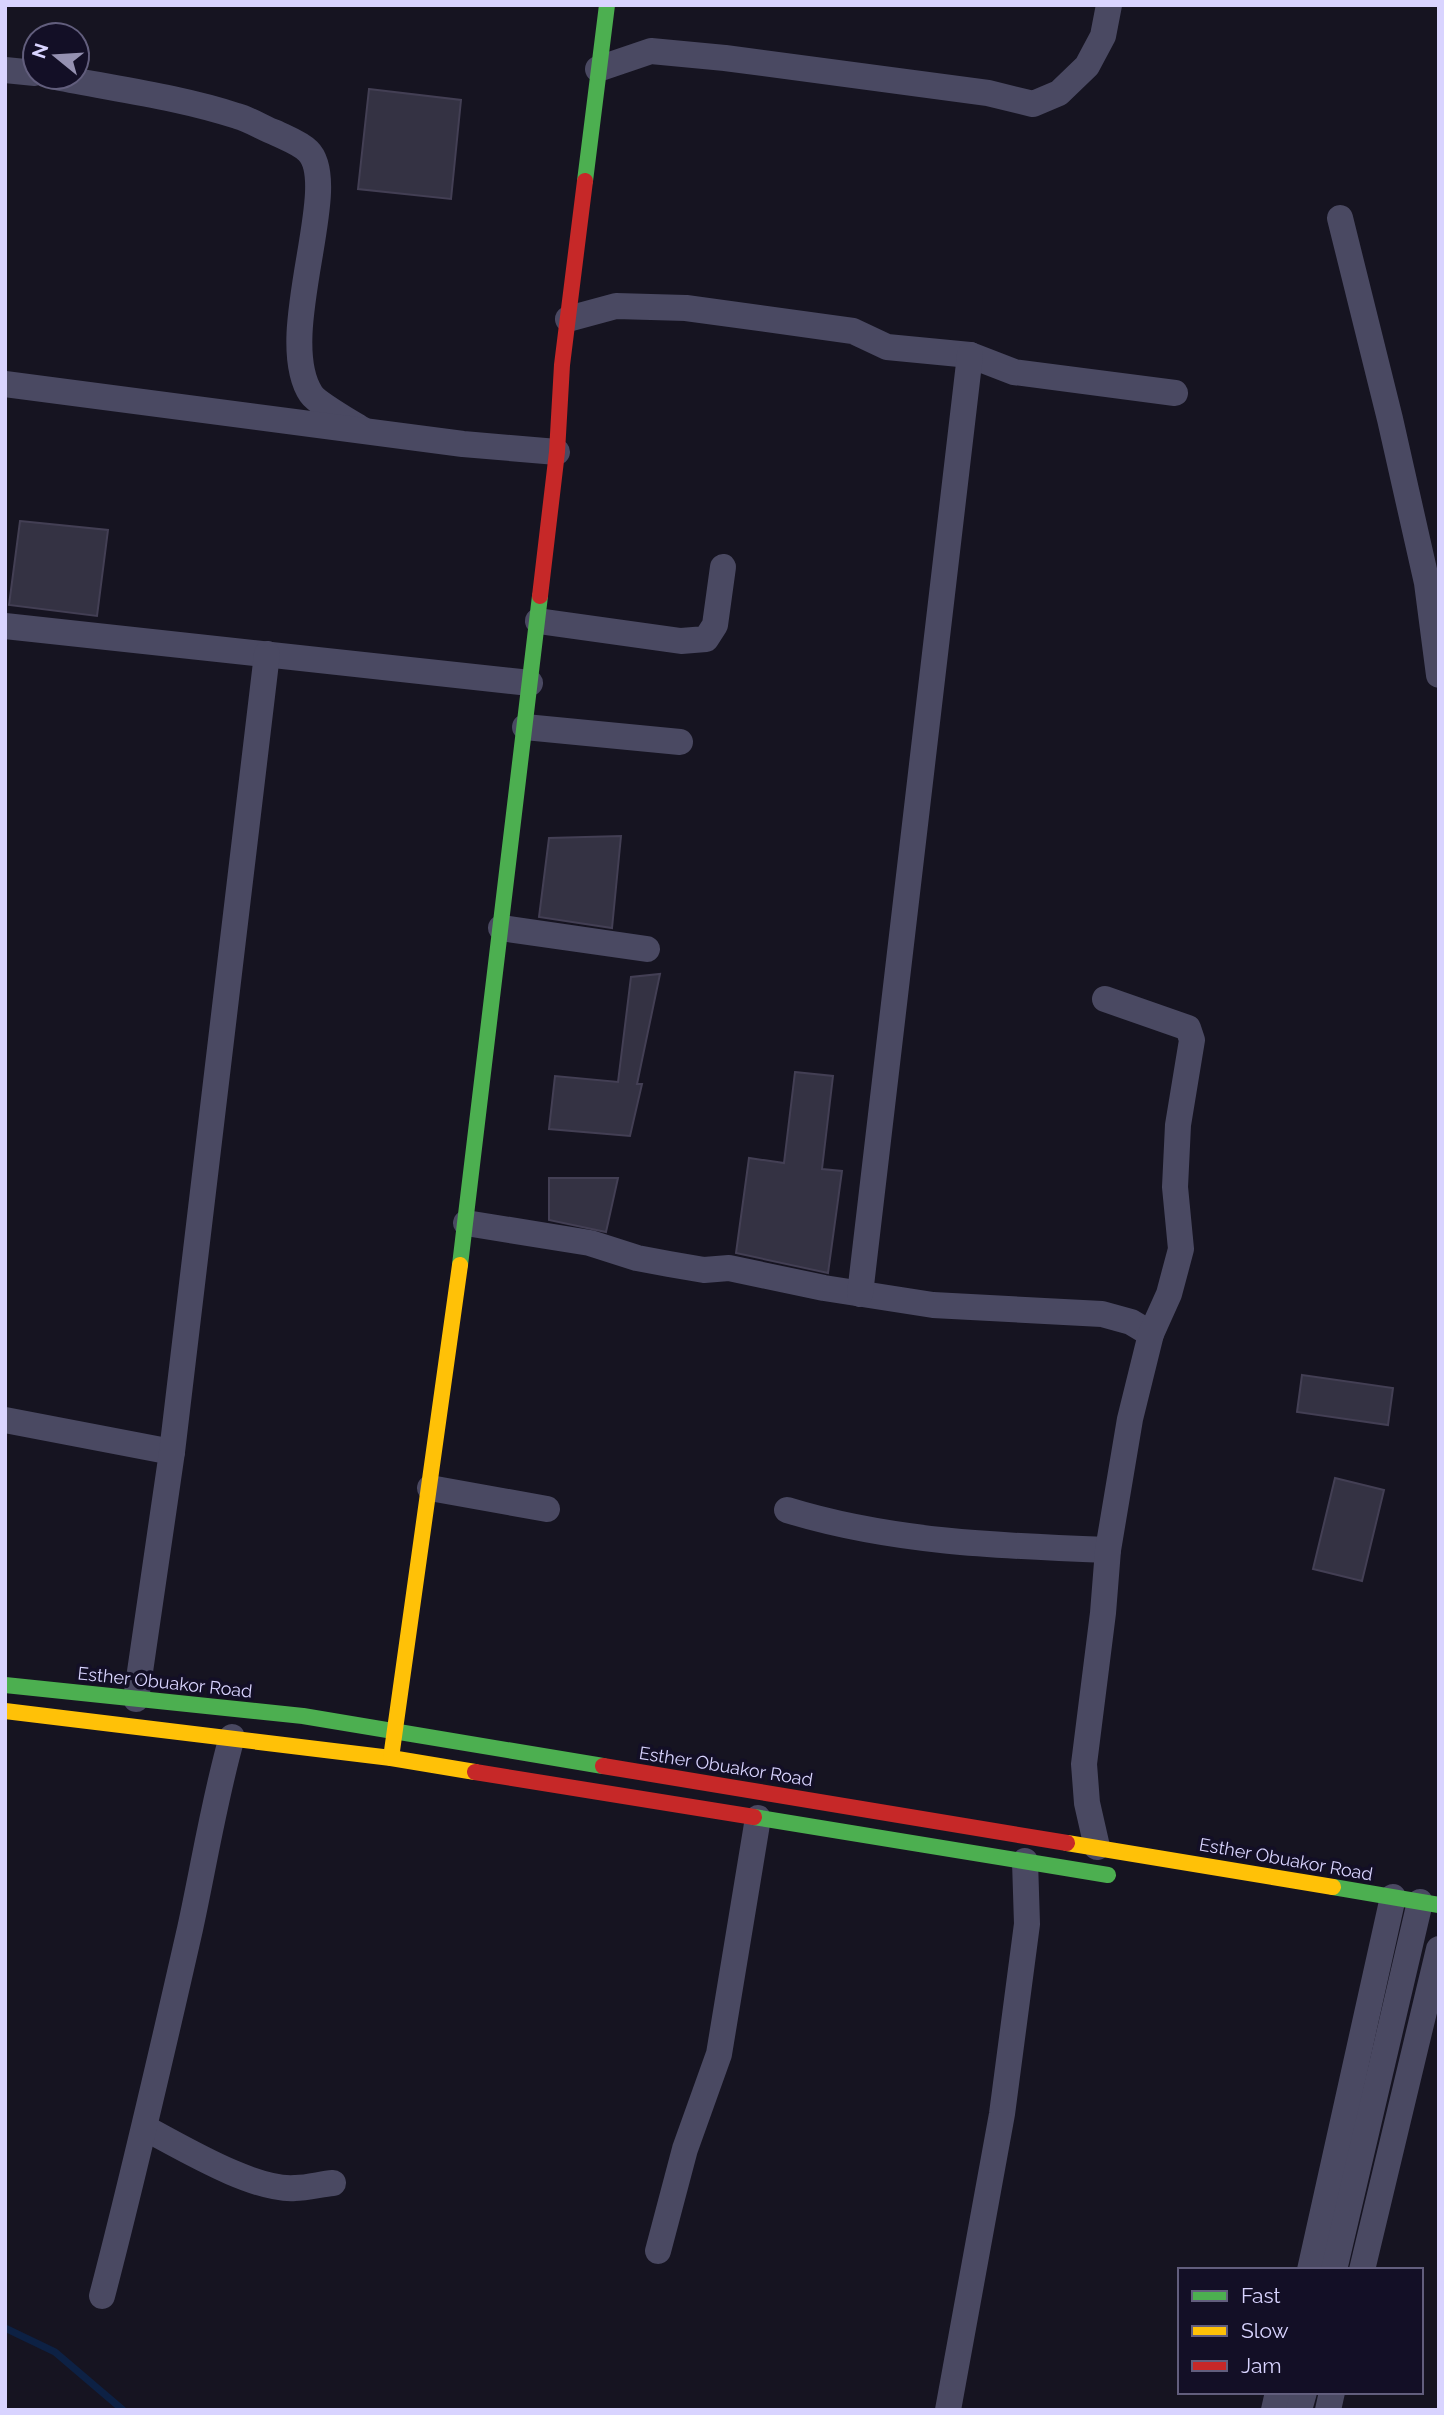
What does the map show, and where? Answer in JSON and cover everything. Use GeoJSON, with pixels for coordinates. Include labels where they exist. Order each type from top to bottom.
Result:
{"type":"FeatureCollection","features":[{"type":"Feature","properties":{"kind":"street"},"geometry":{"type":"LineString","coordinates":[[391,1758],[466,1223],[557,452],[562,365],[607,5]]}},
{"type":"Feature","properties":{"kind":"street"},"geometry":{"type":"LineString","coordinates":[[598,69],[651,51],[725,58],[988,93],[1033,104],[1059,93],[1087,66],[1103,36],[1109,5]]}},
{"type":"Feature","properties":{"kind":"street"},"geometry":{"type":"LineString","coordinates":[[91,84],[239,116],[289,139],[309,152],[318,169],[319,198],[307,264],[299,365],[311,396],[363,430]]}},
{"type":"Feature","properties":{"kind":"street"},"geometry":{"type":"LineString","coordinates":[[1340,218],[1427,583],[1439,675]]}},
{"type":"Feature","properties":{"kind":"street"},"geometry":{"type":"LineString","coordinates":[[568,319],[616,306],[686,308],[853,331],[887,347],[970,355],[1014,372],[1175,393]]}},
{"type":"Feature","properties":{"kind":"street"},"geometry":{"type":"LineString","coordinates":[[860,1294],[970,355]]}},
{"type":"Feature","properties":{"kind":"street"},"geometry":{"type":"LineString","coordinates":[[5,384],[463,444],[557,452]]}},
{"type":"Feature","properties":{"kind":"street"},"geometry":{"type":"LineString","coordinates":[[538,621],[681,641],[706,639],[715,625],[723,567]]}},
{"type":"Feature","properties":{"kind":"street"},"geometry":{"type":"LineString","coordinates":[[5,626],[530,682]]}},
{"type":"Feature","properties":{"kind":"street"},"geometry":{"type":"LineString","coordinates":[[136,1699],[172,1452],[267,654]]}},
{"type":"Feature","properties":{"kind":"street"},"geometry":{"type":"LineString","coordinates":[[525,727],[680,742]]}},
{"type":"Feature","properties":{"kind":"street"},"geometry":{"type":"LineString","coordinates":[[501,928],[647,948]]}},
{"type":"Feature","properties":{"kind":"street"},"geometry":{"type":"LineString","coordinates":[[1097,1847],[1087,1803],[1084,1764],[1108,1550],[1130,1419],[1151,1334],[1170,1294],[1181,1249],[1175,1186],[1177,1138],[1192,1040],[1188,1028],[1105,999]]}},
{"type":"Feature","properties":{"kind":"street"},"geometry":{"type":"LineString","coordinates":[[466,1223],[590,1243],[638,1258],[704,1270],[729,1268],[860,1294],[933,1305],[1102,1314],[1131,1322],[1151,1334]]}},
{"type":"Feature","properties":{"kind":"street"},"geometry":{"type":"LineString","coordinates":[[5,1420],[172,1452]]}},
{"type":"Feature","properties":{"kind":"street"},"geometry":{"type":"LineString","coordinates":[[430,1488],[547,1509]]}},
{"type":"Feature","properties":{"kind":"street"},"geometry":{"type":"LineString","coordinates":[[787,1510],[860,1530],[959,1543],[1108,1550]]}},
{"type":"Feature","properties":{"kind":"street","name":"Esther Obuakor Road"},"geometry":{"type":"LineString","coordinates":[[5,1685],[303,1716],[1097,1847],[1428,1922]]}},
{"type":"Feature","properties":{"kind":"street"},"geometry":{"type":"LineString","coordinates":[[5,1711],[391,1758],[1128,1878]]}},
{"type":"Feature","properties":{"kind":"street"},"geometry":{"type":"LineString","coordinates":[[102,2296],[145,2128],[232,1737]]}},
{"type":"Feature","properties":{"kind":"street"},"geometry":{"type":"LineString","coordinates":[[658,2251],[684,2149],[719,2054],[758,1818]]}},
{"type":"Feature","properties":{"kind":"street"},"geometry":{"type":"LineString","coordinates":[[948,2410],[1002,2113],[1027,1924],[1025,1861]]}},
{"type":"Feature","properties":{"kind":"street"},"geometry":{"type":"LineString","coordinates":[[1310,2268],[1385,1912]]}},
{"type":"Feature","properties":{"kind":"street","name":"Esther Obuakor Road"},"geometry":{"type":"LineString","coordinates":[[1385,1912],[1428,1922]]}},
{"type":"Feature","properties":{"kind":"street"},"geometry":{"type":"LineString","coordinates":[[1335,2268],[1428,1922]]}},
{"type":"Feature","properties":{"kind":"street"},"geometry":{"type":"LineString","coordinates":[[1362,2268],[1428,1922]]}},
{"type":"Feature","properties":{"kind":"street"},"geometry":{"type":"LineString","coordinates":[[145,2128],[242,2176],[293,2189],[333,2183]]}},
{"type":"Feature","properties":{"kind":"building"},"geometry":{"type":"Polygon","coordinates":[[[369,89],[461,100],[451,199],[358,189],[369,89]]]}},
{"type":"Feature","properties":{"kind":"building"},"geometry":{"type":"Polygon","coordinates":[[[20,521],[108,530],[97,616],[9,605],[20,521]]]}},
{"type":"Feature","properties":{"kind":"building"},"geometry":{"type":"Polygon","coordinates":[[[621,836],[612,928],[539,917],[549,838],[621,836]]]}},
{"type":"Feature","properties":{"kind":"building"},"geometry":{"type":"Polygon","coordinates":[[[660,974],[637,1084],[642,1084],[630,1136],[549,1129],[555,1076],[618,1082],[631,977],[660,974]]]}},
{"type":"Feature","properties":{"kind":"building"},"geometry":{"type":"Polygon","coordinates":[[[795,1072],[833,1076],[822,1169],[842,1171],[828,1273],[736,1253],[749,1158],[784,1163],[795,1072]]]}},
{"type":"Feature","properties":{"kind":"building"},"geometry":{"type":"Polygon","coordinates":[[[549,1178],[618,1178],[606,1232],[549,1220],[549,1178]]]}},
{"type":"Feature","properties":{"kind":"building"},"geometry":{"type":"Polygon","coordinates":[[[1302,1375],[1393,1388],[1388,1425],[1297,1412],[1302,1375]]]}},
{"type":"Feature","properties":{"kind":"building"},"geometry":{"type":"Polygon","coordinates":[[[1335,1478],[1384,1490],[1362,1581],[1313,1569],[1335,1478]]]}},
{"type":"Feature","properties":{"kind":"waterway"},"geometry":{"type":"LineString","coordinates":[[5,2328],[55,2352],[123,2410]]}},
{"type":"Feature","properties":{"kind":"traffic: fast"},"geometry":{"type":"LineString","coordinates":[[585,181],[607,5]]}},
{"type":"Feature","properties":{"kind":"traffic: fast"},"geometry":{"type":"LineString","coordinates":[[460,1265],[540,596]]}},
{"type":"Feature","properties":{"kind":"traffic: fast"},"geometry":{"type":"LineString","coordinates":[[5,1685],[303,1716],[603,1766]]}},
{"type":"Feature","properties":{"kind":"traffic: fast"},"geometry":{"type":"LineString","coordinates":[[754,1817],[1108,1875]]}},
{"type":"Feature","properties":{"kind":"traffic: fast"},"geometry":{"type":"LineString","coordinates":[[1333,1887],[1439,1905]]}},
{"type":"Feature","properties":{"kind":"traffic: slow"},"geometry":{"type":"LineString","coordinates":[[391,1758],[460,1265]]}},
{"type":"Feature","properties":{"kind":"traffic: slow"},"geometry":{"type":"LineString","coordinates":[[5,1711],[391,1758],[475,1772]]}},
{"type":"Feature","properties":{"kind":"traffic: slow"},"geometry":{"type":"LineString","coordinates":[[1067,1843],[1333,1887]]}},
{"type":"Feature","properties":{"kind":"traffic: jam"},"geometry":{"type":"LineString","coordinates":[[540,596],[557,452],[562,365],[585,181]]}},
{"type":"Feature","properties":{"kind":"traffic: jam"},"geometry":{"type":"LineString","coordinates":[[603,1766],[1067,1843]]}},
{"type":"Feature","properties":{"kind":"traffic: jam"},"geometry":{"type":"LineString","coordinates":[[475,1772],[754,1817]]}}]}
